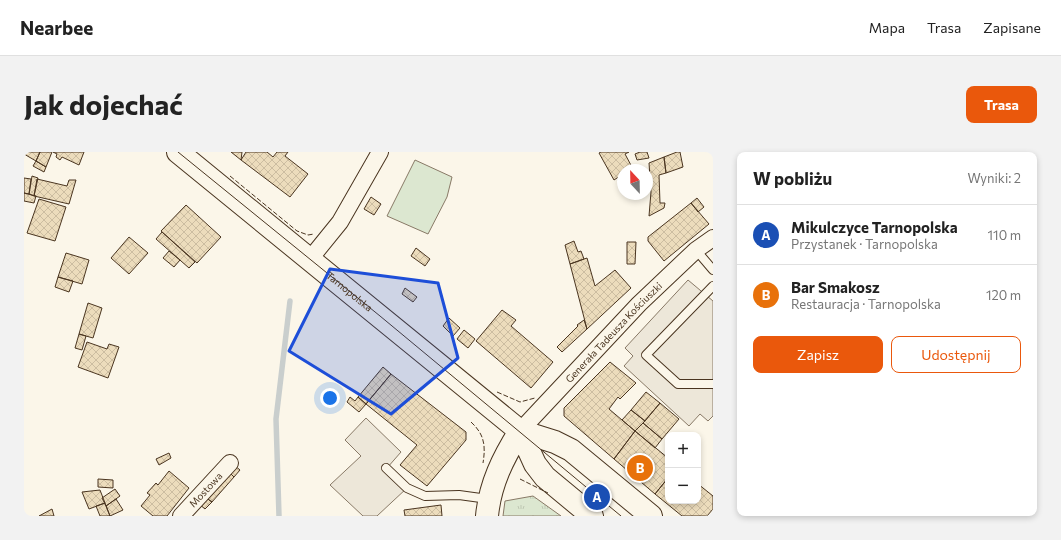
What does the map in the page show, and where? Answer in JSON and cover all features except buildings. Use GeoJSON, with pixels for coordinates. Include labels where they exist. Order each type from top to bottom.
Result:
{"type":"FeatureCollection","features":[{"type":"Feature","properties":{"kind":"main road","name":"Tarnopolska"},"geometry":{"type":"LineString","coordinates":[[178,152],[520,431],[555,442],[571,450],[651,516]]}},
{"type":"Feature","properties":{"kind":"main road","name":"Tarnopolska"},"geometry":{"type":"LineString","coordinates":[[520,431],[535,464],[545,477],[592,516]]}},
{"type":"Feature","properties":{"kind":"main road"},"geometry":{"type":"LineString","coordinates":[[488,507],[501,463],[520,431]]}},
{"type":"Feature","properties":{"kind":"street"},"geometry":{"type":"LineString","coordinates":[[310,259],[340,222],[380,152]]}},
{"type":"Feature","properties":{"kind":"street","name":"Generała Tadeusza Kościuszki"},"geometry":{"type":"LineString","coordinates":[[520,431],[639,304],[696,250],[713,238]]}},
{"type":"Feature","properties":{"kind":"street","name":"Mostowa"},"geometry":{"type":"LineString","coordinates":[[181,516],[230,463]]}},
{"type":"Feature","properties":{"kind":"lane"},"geometry":{"type":"LineString","coordinates":[[696,250],[713,270]]}},
{"type":"Feature","properties":{"kind":"lane"},"geometry":{"type":"LineString","coordinates":[[713,286],[646,355],[678,384],[713,384]]}},
{"type":"Feature","properties":{"kind":"lane"},"geometry":{"type":"LineString","coordinates":[[386,468],[407,488],[425,496],[459,495],[488,507]]}},
{"type":"Feature","properties":{"kind":"highlighted area"},"geometry":{"type":"Polygon","coordinates":[[[330,269],[438,283],[458,358],[391,414],[289,351],[330,269]]]}},
{"type":"Feature","properties":{"kind":"green space"},"geometry":{"type":"Polygon","coordinates":[[[415,160],[452,177],[447,197],[428,234],[387,216],[415,160]]]}},
{"type":"Feature","properties":{"kind":"green space"},"geometry":{"type":"Polygon","coordinates":[[[533,496],[561,516],[503,516],[505,501],[533,496]]]}},
{"type":"Feature","properties":{"kind":"shaded area"},"geometry":{"type":"Polygon","coordinates":[[[688,280],[713,301],[713,416],[708,421],[700,414],[689,426],[624,366],[633,356],[625,348],[688,280]]]}},
{"type":"Feature","properties":{"kind":"shaded area"},"geometry":{"type":"Polygon","coordinates":[[[366,418],[401,452],[387,468],[407,488],[377,516],[363,516],[330,485],[361,456],[345,440],[366,418]]]}},
{"type":"Feature","properties":{"kind":"waterway"},"geometry":{"type":"LineString","coordinates":[[279,516],[276,419],[290,301]]}},
{"type":"Feature","properties":{"kind":"tram line"},"geometry":{"type":"LineString","coordinates":[[178,152],[380,316],[621,516]]}},
{"type":"Feature","properties":{"kind":"fence"},"geometry":{"type":"LineString","coordinates":[[230,176],[297,231],[308,235],[314,234]]}},
{"type":"Feature","properties":{"kind":"fence"},"geometry":{"type":"LineString","coordinates":[[497,392],[520,402],[535,398]]}},
{"type":"Feature","properties":{"kind":"fence"},"geometry":{"type":"LineString","coordinates":[[471,422],[479,431],[483,440],[483,463]]}},
{"type":"Feature","properties":{"kind":"fence"},"geometry":{"type":"LineString","coordinates":[[520,479],[548,493]]}},
{"type":"Feature","properties":{"kind":"place","name":"Bar Smakosz"},"geometry":{"type":"Point","coordinates":[640,468]}},
{"type":"Feature","properties":{"kind":"place","name":"Mikulczyce Tarnopolska"},"geometry":{"type":"Point","coordinates":[597,497]}}]}
